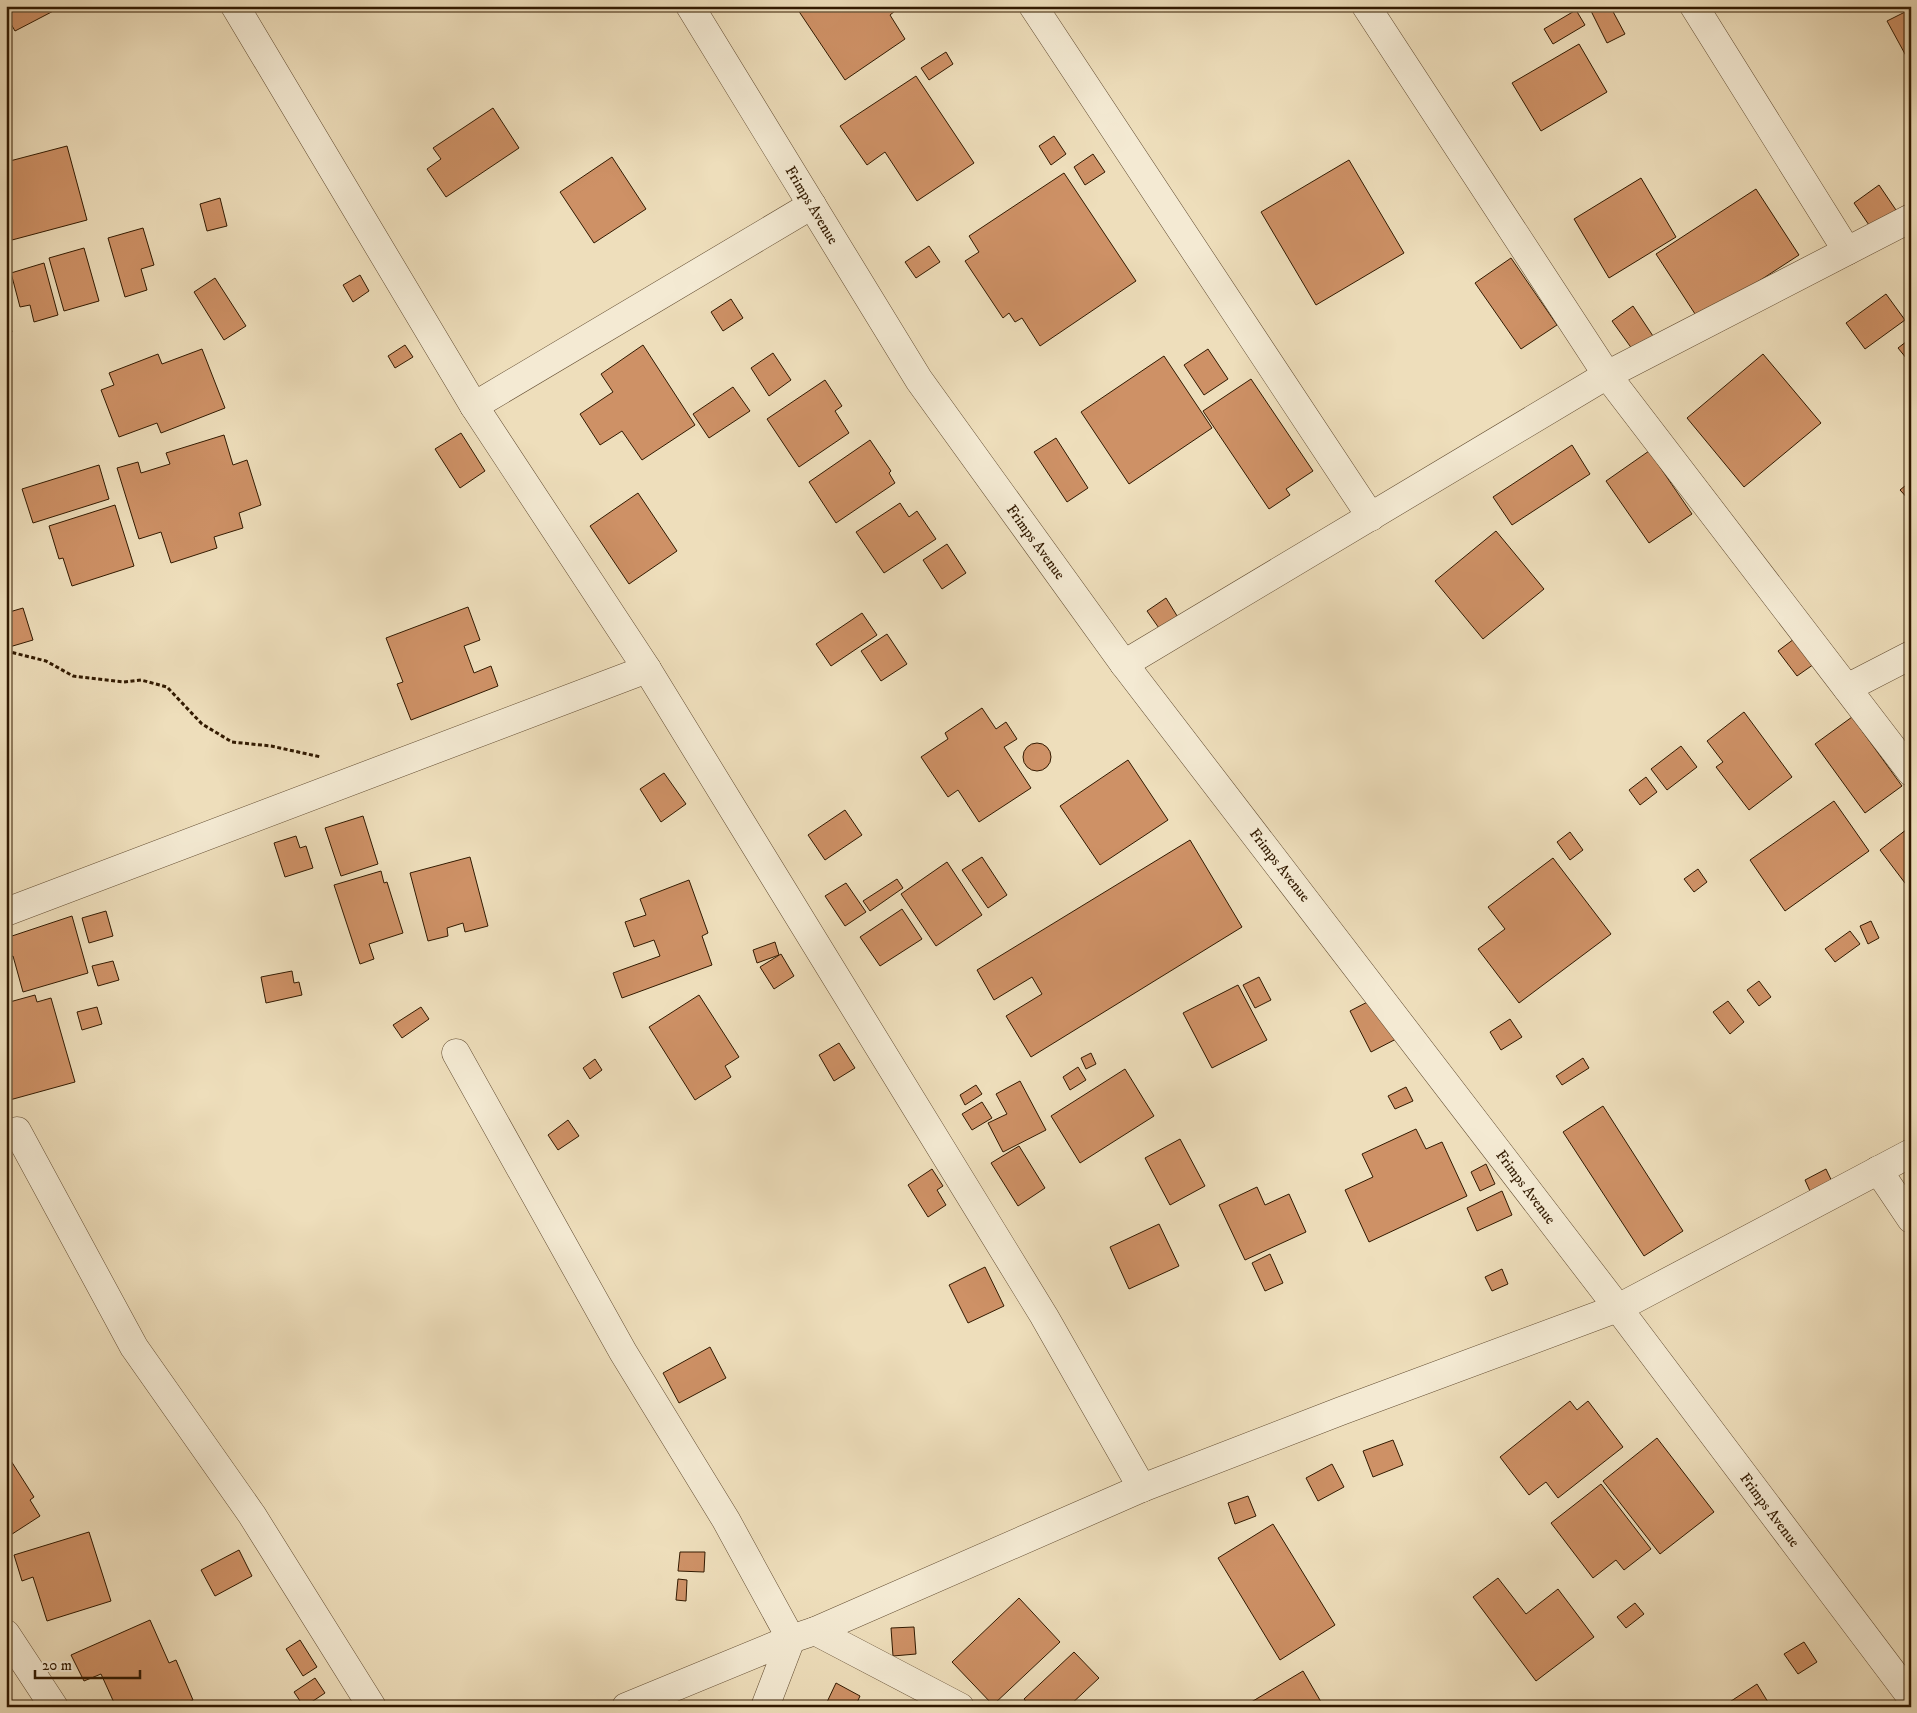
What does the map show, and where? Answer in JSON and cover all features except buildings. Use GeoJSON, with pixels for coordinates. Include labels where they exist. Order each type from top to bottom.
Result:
{"type":"FeatureCollection","features":[{"type":"Feature","properties":{"kind":"street"},"geometry":{"type":"LineString","coordinates":[[234,6],[474,406],[647,669],[1044,1316],[1142,1488]]}},
{"type":"Feature","properties":{"kind":"street","name":"Frimps Avenue"},"geometry":{"type":"LineString","coordinates":[[690,6],[919,380],[1124,664],[1618,1308],[1911,1696]]}},
{"type":"Feature","properties":{"kind":"street"},"geometry":{"type":"LineString","coordinates":[[1033,6],[1371,517]]}},
{"type":"Feature","properties":{"kind":"street"},"geometry":{"type":"LineString","coordinates":[[1366,6],[1608,375],[1911,772]]}},
{"type":"Feature","properties":{"kind":"street"},"geometry":{"type":"LineString","coordinates":[[1694,6],[1847,251]]}},
{"type":"Feature","properties":{"kind":"street"},"geometry":{"type":"LineString","coordinates":[[474,406],[812,206]]}},
{"type":"Feature","properties":{"kind":"street"},"geometry":{"type":"LineString","coordinates":[[1124,664],[1608,375],[1911,218]]}},
{"type":"Feature","properties":{"kind":"street"},"geometry":{"type":"LineString","coordinates":[[1847,688],[1911,655]]}},
{"type":"Feature","properties":{"kind":"street"},"geometry":{"type":"LineString","coordinates":[[6,912],[647,669]]}},
{"type":"Feature","properties":{"kind":"street"},"geometry":{"type":"LineString","coordinates":[[456,1053],[619,1343],[726,1520],[803,1635],[960,1707]]}},
{"type":"Feature","properties":{"kind":"street"},"geometry":{"type":"LineString","coordinates":[[17,1131],[134,1347],[252,1515],[372,1707]]}},
{"type":"Feature","properties":{"kind":"street"},"geometry":{"type":"LineString","coordinates":[[626,1707],[803,1635],[1142,1488],[1341,1411],[1618,1308],[1911,1153]]}},
{"type":"Feature","properties":{"kind":"street"},"geometry":{"type":"LineString","coordinates":[[1878,1170],[1911,1219]]}},
{"type":"Feature","properties":{"kind":"street"},"geometry":{"type":"LineString","coordinates":[[6,1634],[54,1707]]}},
{"type":"Feature","properties":{"kind":"street"},"geometry":{"type":"LineString","coordinates":[[766,1707],[803,1635]]}},
{"type":"Feature","properties":{"kind":"path"},"geometry":{"type":"LineString","coordinates":[[6,651],[46,661],[73,676],[123,682],[141,680],[167,687],[202,724],[232,742],[271,746],[331,759],[352,782]]}}]}
